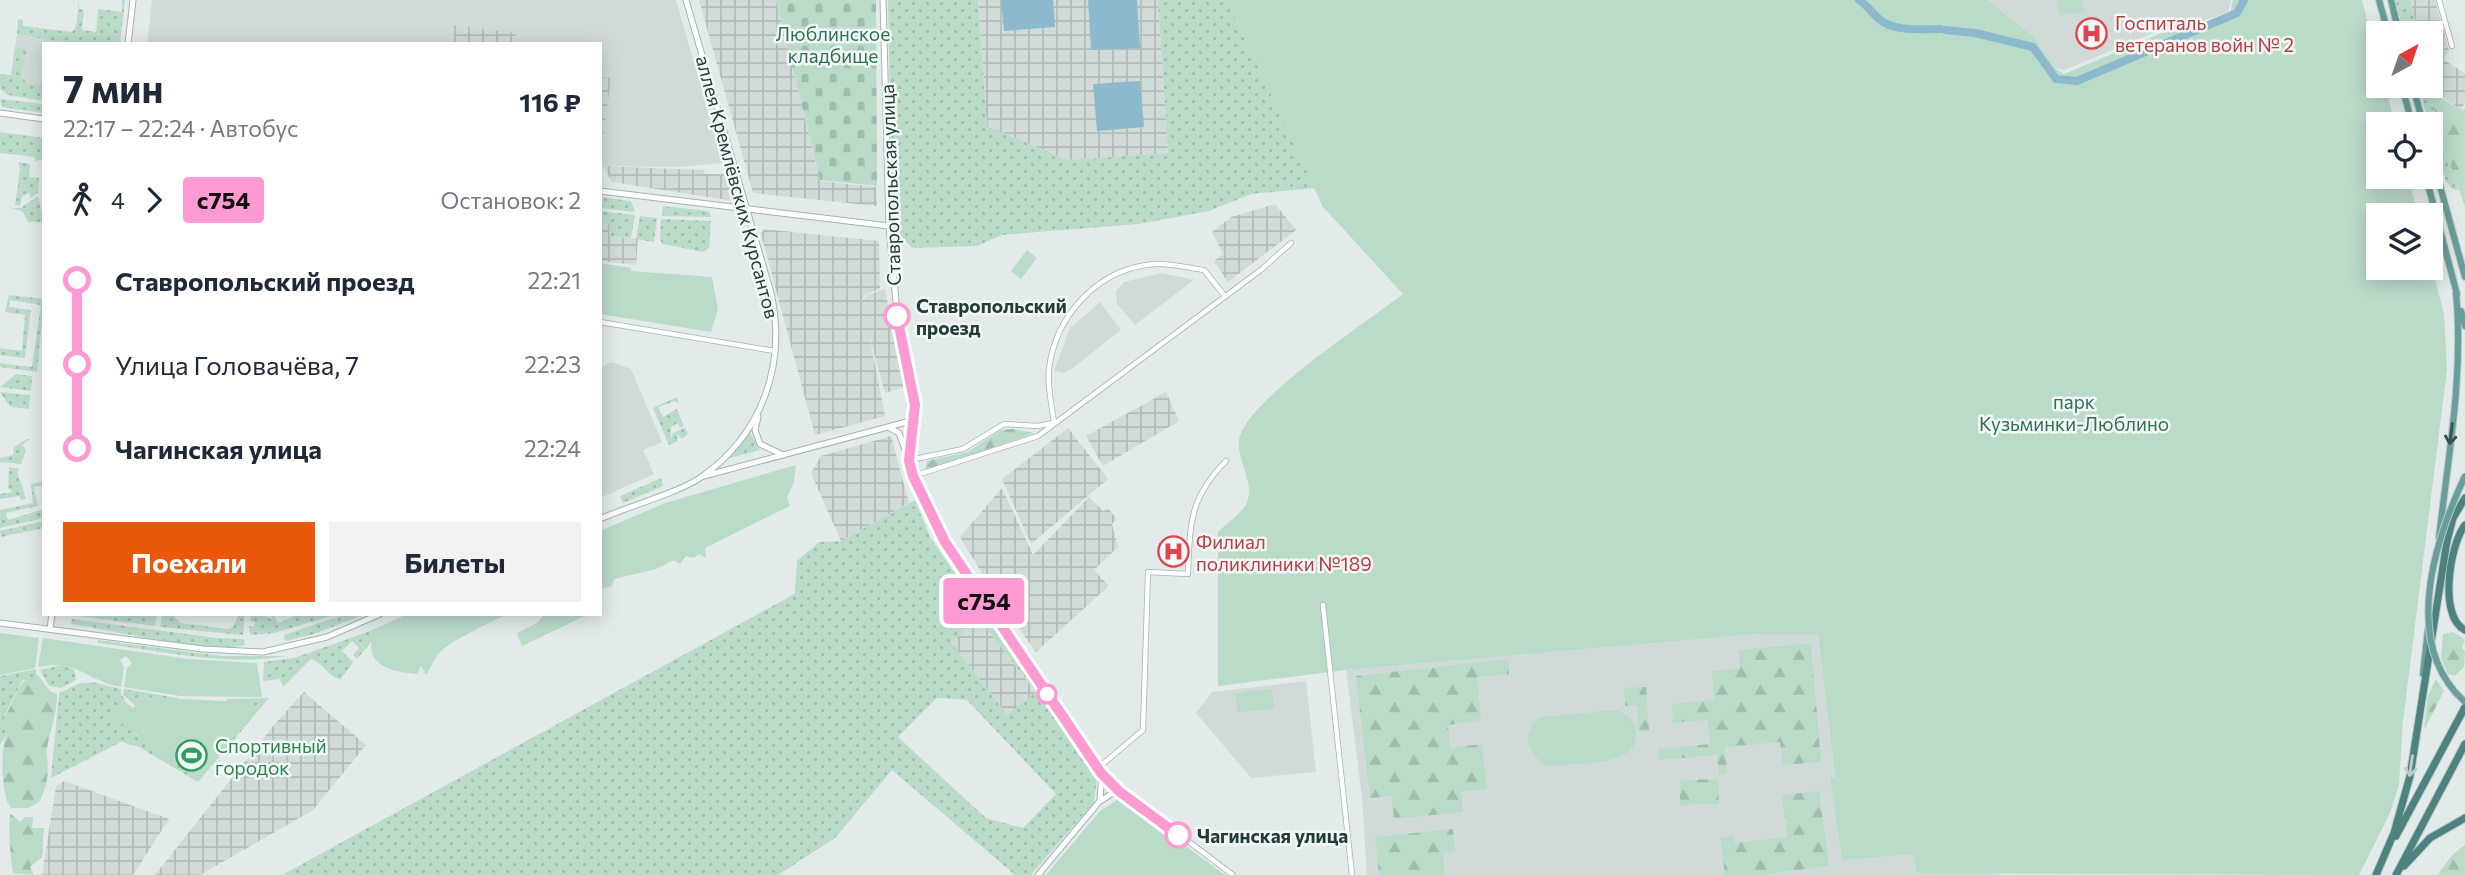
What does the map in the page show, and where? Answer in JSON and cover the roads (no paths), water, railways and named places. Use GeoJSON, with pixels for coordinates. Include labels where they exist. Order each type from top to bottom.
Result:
{"type":"FeatureCollection","features":[{"type":"Feature","properties":{"kind":"highway"},"geometry":{"type":"LineString","coordinates":[[2376,875],[2406,798],[2450,528],[2465,498]]}},
{"type":"Feature","properties":{"kind":"highway"},"geometry":{"type":"LineString","coordinates":[[2465,525],[2455,542],[2449,593],[2454,622],[2465,630]]}},
{"type":"Feature","properties":{"kind":"highway"},"geometry":{"type":"LineString","coordinates":[[2376,875],[2465,702]]}},
{"type":"Feature","properties":{"kind":"highway"},"geometry":{"type":"LineString","coordinates":[[2397,875],[2465,744]]}},
{"type":"Feature","properties":{"kind":"highway"},"geometry":{"type":"LineString","coordinates":[[2397,875],[2430,838],[2465,818]]}},
{"type":"Feature","properties":{"kind":"main road"},"geometry":{"type":"LineString","coordinates":[[2379,0],[2385,21]]}},
{"type":"Feature","properties":{"kind":"main road"},"geometry":{"type":"LineString","coordinates":[[2391,0],[2396,21]]}},
{"type":"Feature","properties":{"kind":"main road"},"geometry":{"type":"LineString","coordinates":[[2429,189],[2465,326]]}},
{"type":"Feature","properties":{"kind":"main road"},"geometry":{"type":"LineString","coordinates":[[2441,189],[2465,277]]}},
{"type":"Feature","properties":{"kind":"main road"},"geometry":{"type":"LineString","coordinates":[[2421,699],[2457,385],[2459,325],[2456,293]]}},
{"type":"Feature","properties":{"kind":"main road"},"geometry":{"type":"LineString","coordinates":[[2465,476],[2446,517],[2436,556],[2428,618],[2431,645],[2444,679],[2465,702]]}},
{"type":"Feature","properties":{"kind":"street"},"geometry":{"type":"LineString","coordinates":[[128,42],[133,0]]}},
{"type":"Feature","properties":{"kind":"street","name":"аллея Кремлёвских Курсантов"},"geometry":{"type":"LineString","coordinates":[[686,0],[776,318],[773,376],[759,411],[731,449],[702,477]]}},
{"type":"Feature","properties":{"kind":"street","name":"Ставропольская улица"},"geometry":{"type":"LineString","coordinates":[[883,0],[889,226],[894,296],[915,405],[909,461],[913,476],[945,542],[1099,771],[1113,785]]}},
{"type":"Feature","properties":{"kind":"street"},"geometry":{"type":"LineString","coordinates":[[2439,0],[2452,46]]}},
{"type":"Feature","properties":{"kind":"street"},"geometry":{"type":"LineString","coordinates":[[0,113],[42,119]]}},
{"type":"Feature","properties":{"kind":"street"},"geometry":{"type":"LineString","coordinates":[[602,191],[889,226]]}},
{"type":"Feature","properties":{"kind":"street"},"geometry":{"type":"LineString","coordinates":[[913,476],[1038,436],[1262,269],[1291,243]]}},
{"type":"Feature","properties":{"kind":"street"},"geometry":{"type":"LineString","coordinates":[[1054,423],[1049,370],[1054,342],[1073,307],[1107,277],[1152,264],[1165,264],[1203,270],[1224,295]]}},
{"type":"Feature","properties":{"kind":"street"},"geometry":{"type":"LineString","coordinates":[[602,322],[776,352]]}},
{"type":"Feature","properties":{"kind":"street"},"geometry":{"type":"LineString","coordinates":[[759,411],[755,430],[760,444],[783,455]]}},
{"type":"Feature","properties":{"kind":"street"},"geometry":{"type":"LineString","coordinates":[[602,518],[702,477],[914,420]]}},
{"type":"Feature","properties":{"kind":"street"},"geometry":{"type":"LineString","coordinates":[[887,427],[899,433],[909,461],[963,449],[1004,424],[1038,426],[1054,423]]}},
{"type":"Feature","properties":{"kind":"street"},"geometry":{"type":"LineString","coordinates":[[1099,771],[1143,730],[1147,572],[1188,574],[1191,513],[1215,471],[1226,461]]}},
{"type":"Feature","properties":{"kind":"street"},"geometry":{"type":"LineString","coordinates":[[1324,605],[1352,875]]}},
{"type":"Feature","properties":{"kind":"street"},"geometry":{"type":"LineString","coordinates":[[50,629],[52,616]]}},
{"type":"Feature","properties":{"kind":"street"},"geometry":{"type":"LineString","coordinates":[[0,623],[203,649],[263,652],[327,637],[375,616]]}},
{"type":"Feature","properties":{"kind":"street","name":"Ставропольская улица"},"geometry":{"type":"LineString","coordinates":[[1099,771],[1103,787]]}},
{"type":"Feature","properties":{"kind":"street"},"geometry":{"type":"LineString","coordinates":[[1103,787],[1113,785]]}},
{"type":"Feature","properties":{"kind":"street"},"geometry":{"type":"LineString","coordinates":[[1038,875],[1099,802],[1110,794],[1113,785]]}},
{"type":"Feature","properties":{"kind":"street"},"geometry":{"type":"LineString","coordinates":[[1113,785],[1233,875]]}},
{"type":"Feature","properties":{"kind":"street"},"geometry":{"type":"LineString","coordinates":[[1103,787],[1110,794],[1123,794]]}},
{"type":"Feature","properties":{"kind":"street"},"geometry":{"type":"LineString","coordinates":[[1099,802],[1103,787]]}},
{"type":"Feature","properties":{"kind":"water"},"geometry":{"type":"Polygon","coordinates":[[[1001,0],[1053,0],[1055,27],[1004,31],[1001,0]]]}},
{"type":"Feature","properties":{"kind":"water"},"geometry":{"type":"Polygon","coordinates":[[[1088,0],[1137,0],[1140,48],[1091,50],[1088,0]]]}},
{"type":"Feature","properties":{"kind":"water"},"geometry":{"type":"Polygon","coordinates":[[[1140,81],[1144,127],[1097,131],[1093,84],[1140,81]]]}},
{"type":"Feature","properties":{"kind":"waterway"},"geometry":{"type":"LineString","coordinates":[[1859,0],[1879,19],[1892,26],[1940,29]]}},
{"type":"Feature","properties":{"kind":"waterway"},"geometry":{"type":"LineString","coordinates":[[1945,30],[1975,33],[2033,47],[2056,79],[2077,81],[2237,13],[2244,0]]}},
{"type":"Feature","properties":{"kind":"place","name":"Госпиталь ветеранов войн № 2"},"geometry":{"type":"Point","coordinates":[2092,33]}},
{"type":"Feature","properties":{"kind":"place","name":"Ставропольский проезд"},"geometry":{"type":"Point","coordinates":[897,316]}},
{"type":"Feature","properties":{"kind":"place","name":"Филиал поликлиники №189"},"geometry":{"type":"Point","coordinates":[1173,552]}},
{"type":"Feature","properties":{"kind":"place","name":"Спортивный городок"},"geometry":{"type":"Point","coordinates":[192,756]}},
{"type":"Feature","properties":{"kind":"place","name":"Чагинская улица"},"geometry":{"type":"Point","coordinates":[1178,835]}},
{"type":"Feature","properties":{"kind":"park label","name":"Люблинское кладбище"},"geometry":{"type":"Point","coordinates":[833,44]}},
{"type":"Feature","properties":{"kind":"park label","name":"парк Кузьминки-Люблино"},"geometry":{"type":"Point","coordinates":[2074,412]}}]}
